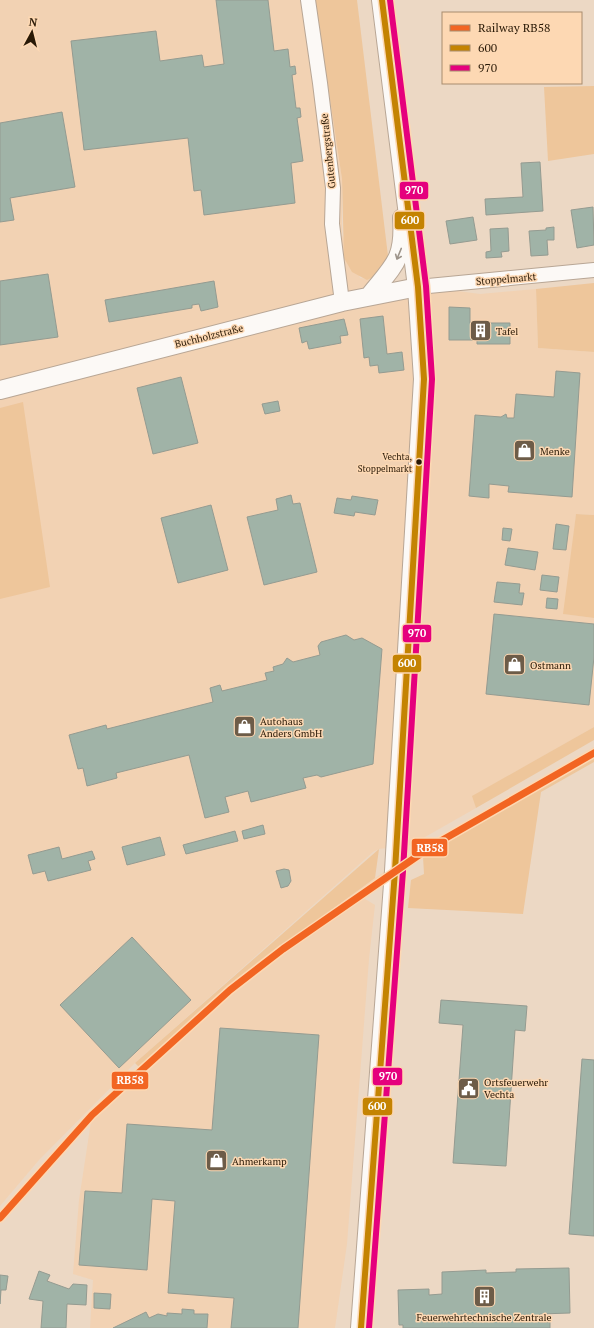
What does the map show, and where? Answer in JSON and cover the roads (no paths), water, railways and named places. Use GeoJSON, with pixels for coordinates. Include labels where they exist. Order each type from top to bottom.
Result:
{"type":"FeatureCollection","features":[{"type":"Feature","properties":{"kind":"main road"},"geometry":{"type":"LineString","coordinates":[[361,1328],[395,871],[424,394],[423,331],[398,118],[382,0]]}},
{"type":"Feature","properties":{"kind":"street","name":"Gutenbergstraße"},"geometry":{"type":"LineString","coordinates":[[308,0],[333,188],[332,224],[342,302]]}},
{"type":"Feature","properties":{"kind":"street"},"geometry":{"type":"LineString","coordinates":[[370,295],[397,259],[400,253],[403,237],[397,169],[398,118]]}},
{"type":"Feature","properties":{"kind":"street","name":"Stoppelmarkt"},"geometry":{"type":"LineString","coordinates":[[418,287],[594,270]]}},
{"type":"Feature","properties":{"kind":"street","name":"Buchholzstraße"},"geometry":{"type":"LineString","coordinates":[[0,390],[370,295],[418,287]]}},
{"type":"Feature","properties":{"kind":"rail line","name":"RB58"},"geometry":{"type":"LineString","coordinates":[[0,1218],[92,1115],[230,990],[283,949],[432,846],[594,753]]}},
{"type":"Feature","properties":{"kind":"place","name":"Tafel"},"geometry":{"type":"Point","coordinates":[480,331]}},
{"type":"Feature","properties":{"kind":"place","name":"Menke"},"geometry":{"type":"Point","coordinates":[524,451]}},
{"type":"Feature","properties":{"kind":"place","name":"Vechta, Stoppelmarkt"},"geometry":{"type":"Point","coordinates":[419,462]}},
{"type":"Feature","properties":{"kind":"place","name":"Ostmann"},"geometry":{"type":"Point","coordinates":[515,665]}},
{"type":"Feature","properties":{"kind":"place","name":"Autohaus Anders GmbH"},"geometry":{"type":"Point","coordinates":[245,727]}},
{"type":"Feature","properties":{"kind":"place","name":"Ortsfeuerwehr Vechta"},"geometry":{"type":"Point","coordinates":[468,1088]}},
{"type":"Feature","properties":{"kind":"place","name":"Ahmerkamp"},"geometry":{"type":"Point","coordinates":[217,1161]}},
{"type":"Feature","properties":{"kind":"place","name":"Feuerwehrtechnische Zentrale"},"geometry":{"type":"Point","coordinates":[484,1297]}}]}
